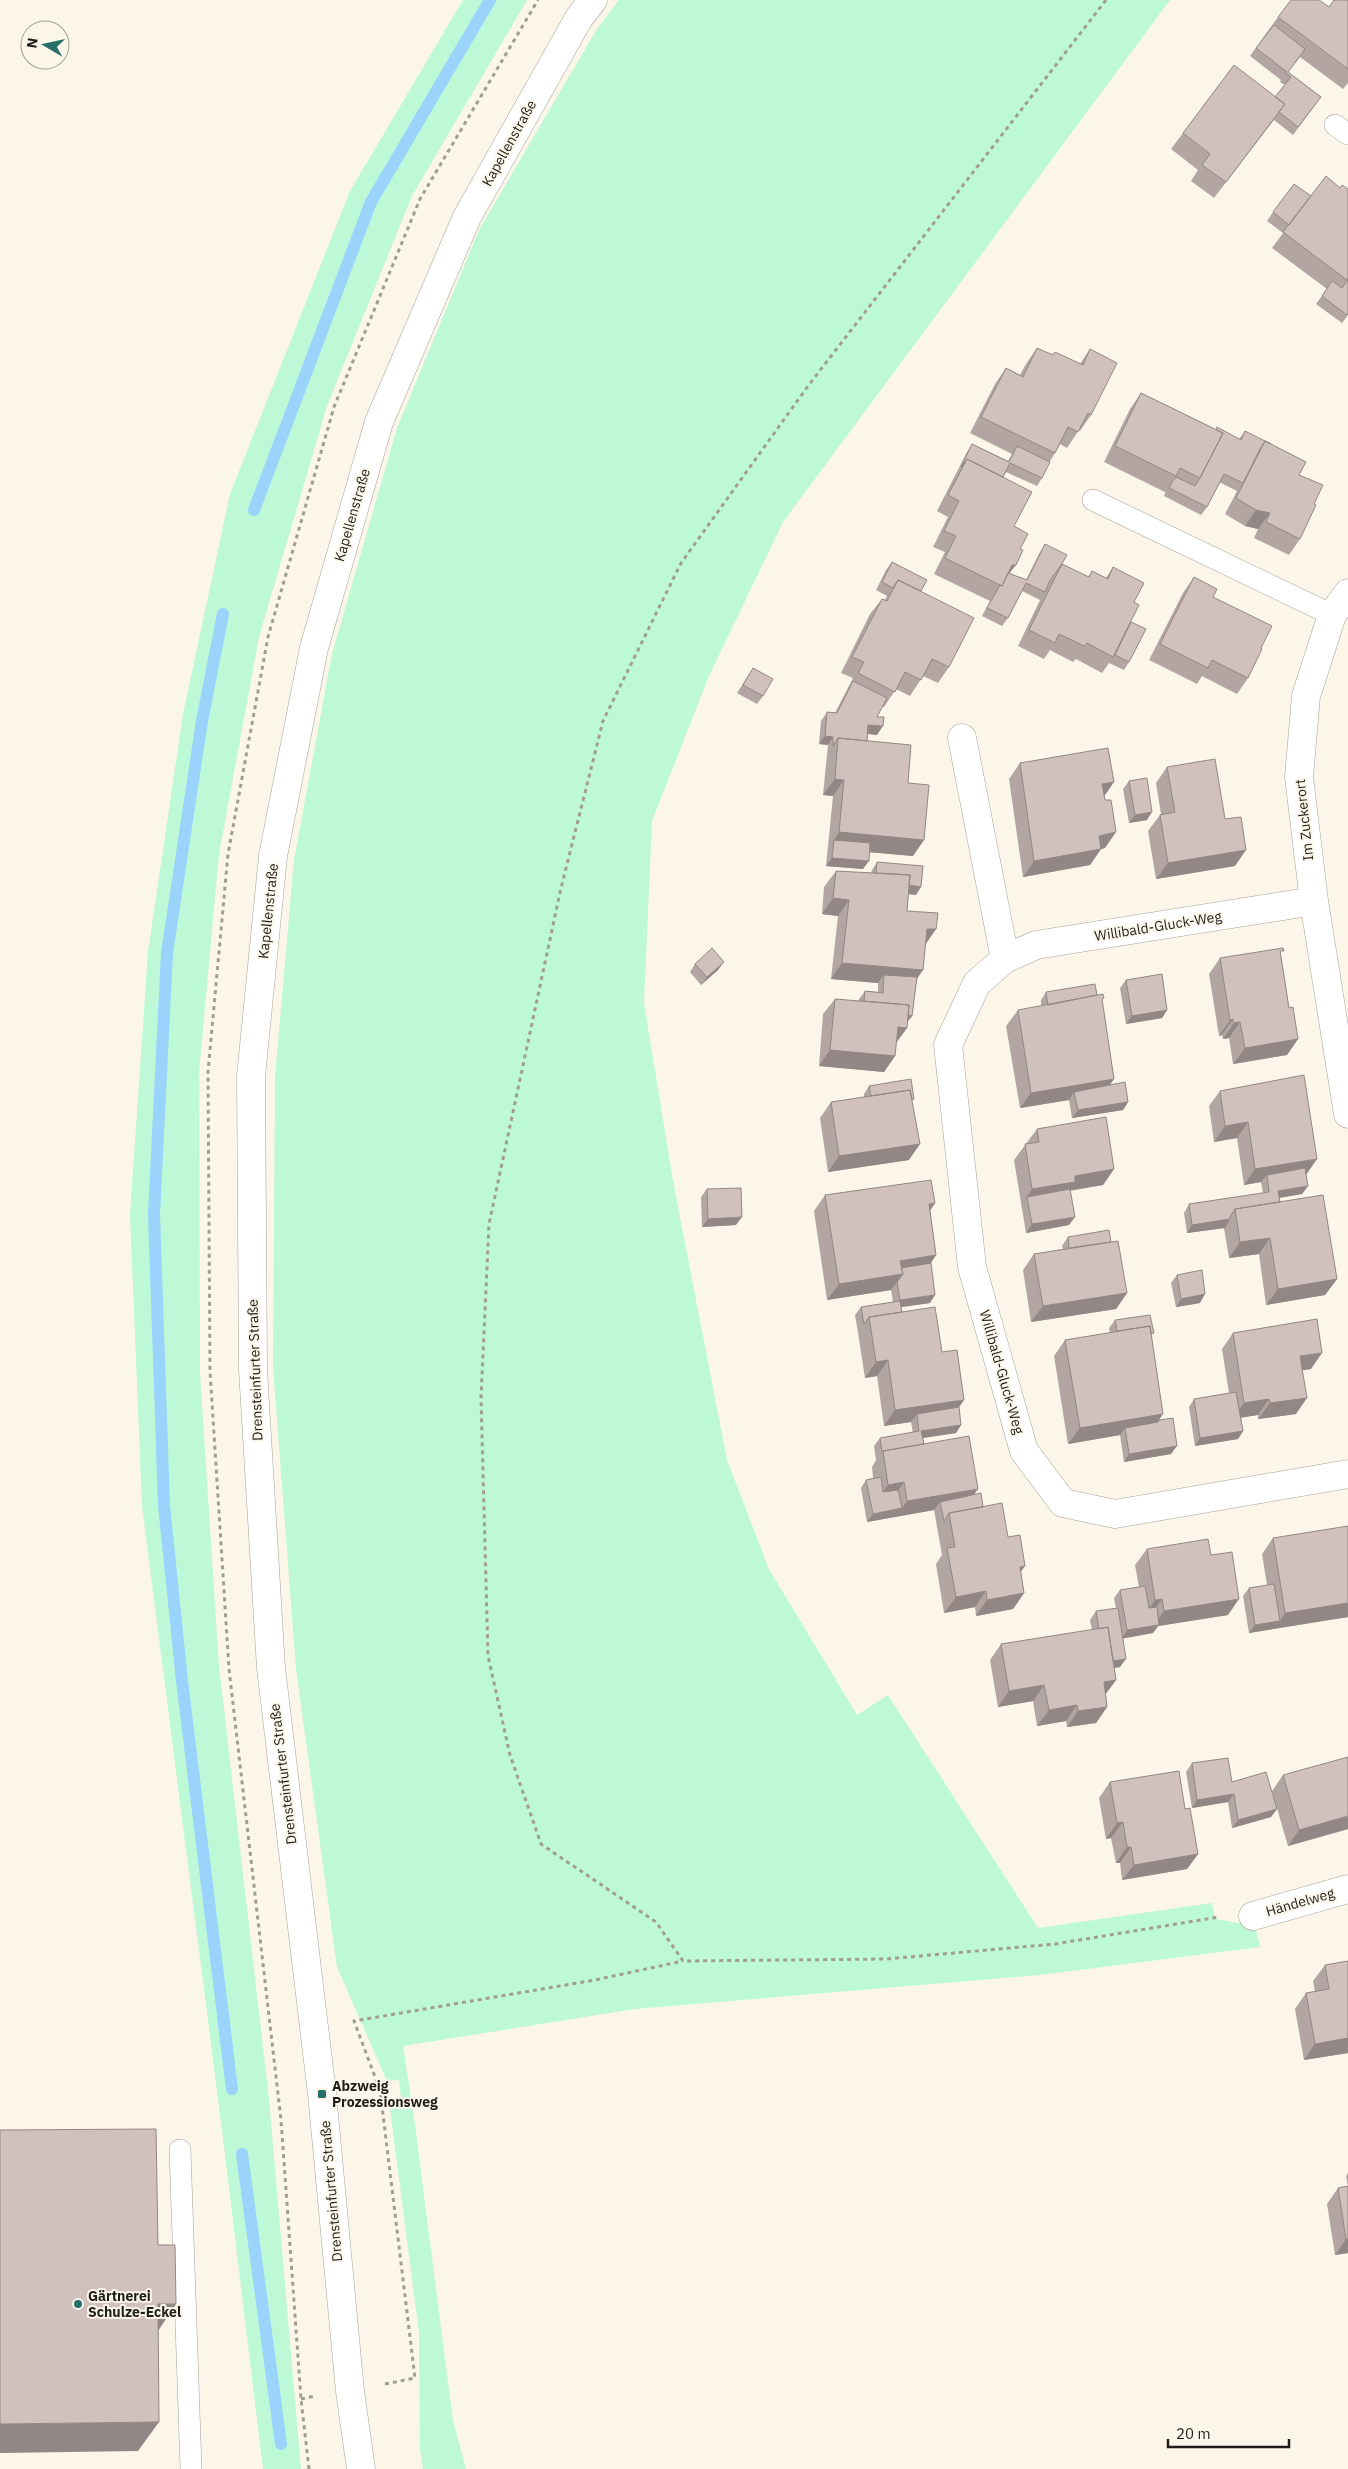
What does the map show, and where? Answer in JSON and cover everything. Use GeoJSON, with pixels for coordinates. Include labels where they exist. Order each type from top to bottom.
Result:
{"type":"FeatureCollection","features":[{"type":"Feature","properties":{"kind":"main road","name":"Kapellenstraße"},"geometry":{"type":"LineString","coordinates":[[251,1076],[273,856],[312,658],[379,422],[467,218],[579,18],[593,0]]}},
{"type":"Feature","properties":{"kind":"main road","name":"Im Zuckerort"},"geometry":{"type":"LineString","coordinates":[[1348,593],[1332,615],[1306,696],[1298,778],[1314,901],[1341,1026],[1348,1114]]}},
{"type":"Feature","properties":{"kind":"main road"},"geometry":{"type":"LineString","coordinates":[[962,738],[1005,959]]}},
{"type":"Feature","properties":{"kind":"main road","name":"Willibald-Gluck-Weg"},"geometry":{"type":"LineString","coordinates":[[1314,901],[1036,945],[1005,959],[977,983],[948,1045],[972,1268],[1024,1451],[1063,1503],[1115,1514],[1348,1474]]}},
{"type":"Feature","properties":{"kind":"main road","name":"Drensteinfurter Straße"},"geometry":{"type":"LineString","coordinates":[[251,1076],[253,1370],[271,1668],[322,2094],[350,2391],[361,2469]]}},
{"type":"Feature","properties":{"kind":"main road","name":"Händelweg"},"geometry":{"type":"LineString","coordinates":[[1252,1916],[1348,1889]]}},
{"type":"Feature","properties":{"kind":"lane"},"geometry":{"type":"LineString","coordinates":[[1093,500],[1332,615]]}},
{"type":"Feature","properties":{"kind":"lane"},"geometry":{"type":"LineString","coordinates":[[180,2150],[191,2469]]}},
{"type":"Feature","properties":{"kind":"path"},"geometry":{"type":"LineString","coordinates":[[683,1961],[656,1922],[541,1844],[510,1755],[488,1656],[481,1398],[489,1224],[557,907],[603,721],[681,563],[808,386],[1106,0]]}},
{"type":"Feature","properties":{"kind":"path"},"geometry":{"type":"LineString","coordinates":[[415,2378],[380,2090],[354,2021],[594,1980],[683,1961],[886,1959],[1055,1944],[1208,1917],[1252,1916]]}},
{"type":"Feature","properties":{"kind":"green space"},"geometry":{"type":"Polygon","coordinates":[[[463,0],[527,0],[412,196],[327,406],[259,637],[219,854],[199,1073],[200,1373],[219,1666],[269,2099],[301,2469],[263,2469],[222,2130],[142,1506],[130,1214],[148,952],[183,714],[230,494],[350,191],[463,0]]]}},
{"type":"Feature","properties":{"kind":"green space"},"geometry":{"type":"Polygon","coordinates":[[[619,0],[1170,0],[783,522],[709,676],[652,821],[644,1003],[673,1181],[727,1460],[769,1569],[857,1715],[888,1695],[1038,1928],[1212,1903],[1215,1919],[1255,1926],[1260,1947],[1040,1975],[635,2009],[403,2046],[453,2421],[466,2469],[423,2469],[420,2450],[419,2333],[390,2109],[402,2107],[399,2080],[387,2081],[337,1967],[296,1669],[273,1367],[275,1077],[294,860],[332,654],[397,428],[479,230],[597,29],[619,0]]]}},
{"type":"Feature","properties":{"kind":"building"},"geometry":{"type":"Polygon","coordinates":[[[1291,0],[1319,0],[1329,7],[1334,0],[1348,0],[1348,69],[1278,17],[1291,0]]]}},
{"type":"Feature","properties":{"kind":"building"},"geometry":{"type":"Polygon","coordinates":[[[1274,25],[1305,49],[1288,72],[1321,97],[1298,127],[1279,112],[1285,104],[1275,97],[1291,77],[1256,48],[1274,25]]]}},
{"type":"Feature","properties":{"kind":"building"},"geometry":{"type":"Polygon","coordinates":[[[1234,65],[1285,104],[1226,182],[1202,165],[1210,154],[1183,133],[1234,65]]]}},
{"type":"Feature","properties":{"kind":"building"},"geometry":{"type":"Polygon","coordinates":[[[1326,176],[1340,188],[1342,185],[1348,189],[1347,280],[1283,232],[1326,176]]]}},
{"type":"Feature","properties":{"kind":"building"},"geometry":{"type":"Polygon","coordinates":[[[1294,184],[1311,196],[1289,225],[1273,212],[1294,184]]]}},
{"type":"Feature","properties":{"kind":"building"},"geometry":{"type":"Polygon","coordinates":[[[1348,279],[1347,315],[1322,296],[1332,281],[1342,288],[1348,279]]]}},
{"type":"Feature","properties":{"kind":"building"},"geometry":{"type":"Polygon","coordinates":[[[1037,348],[1053,355],[1055,352],[1083,365],[1090,349],[1117,363],[1091,415],[1088,413],[1078,432],[1068,427],[1055,453],[981,417],[1006,368],[1023,377],[1037,348]]]}},
{"type":"Feature","properties":{"kind":"building"},"geometry":{"type":"Polygon","coordinates":[[[1141,393],[1223,433],[1200,478],[1180,468],[1176,476],[1115,446],[1141,393]]]}},
{"type":"Feature","properties":{"kind":"building"},"geometry":{"type":"Polygon","coordinates":[[[1217,427],[1241,440],[1245,431],[1265,441],[1243,483],[1224,474],[1207,507],[1169,488],[1176,477],[1195,486],[1223,433],[1216,430],[1217,427]]]}},
{"type":"Feature","properties":{"kind":"building"},"geometry":{"type":"Polygon","coordinates":[[[1265,441],[1306,462],[1299,475],[1323,485],[1300,539],[1266,522],[1270,513],[1256,510],[1236,498],[1265,441]]]}},
{"type":"Feature","properties":{"kind":"building"},"geometry":{"type":"Polygon","coordinates":[[[972,444],[1009,462],[1017,446],[1050,462],[1042,478],[1010,463],[1003,477],[967,459],[961,467],[972,444]]]}},
{"type":"Feature","properties":{"kind":"building"},"geometry":{"type":"Polygon","coordinates":[[[967,459],[1032,492],[1014,526],[1028,534],[1020,549],[1023,550],[1016,565],[1012,565],[1002,586],[945,558],[956,536],[944,531],[959,501],[948,495],[967,459]]]}},
{"type":"Feature","properties":{"kind":"building"},"geometry":{"type":"Polygon","coordinates":[[[1045,544],[1067,555],[1050,580],[1045,592],[1026,583],[1008,618],[987,608],[1000,585],[1002,586],[1008,573],[1027,580],[1045,544]]]}},
{"type":"Feature","properties":{"kind":"building"},"geometry":{"type":"Polygon","coordinates":[[[892,562],[927,580],[921,591],[898,580],[893,588],[882,582],[892,562]]]}},
{"type":"Feature","properties":{"kind":"building"},"geometry":{"type":"Polygon","coordinates":[[[1062,564],[1089,577],[1092,571],[1108,579],[1113,567],[1144,583],[1134,602],[1139,605],[1113,657],[1087,643],[1084,646],[1059,634],[1055,643],[1029,630],[1062,564]]]}},
{"type":"Feature","properties":{"kind":"building"},"geometry":{"type":"Polygon","coordinates":[[[1194,577],[1217,589],[1213,597],[1272,626],[1248,678],[1212,660],[1208,668],[1160,644],[1194,577]]]}},
{"type":"Feature","properties":{"kind":"building"},"geometry":{"type":"Polygon","coordinates":[[[898,580],[974,618],[949,667],[932,659],[921,680],[905,672],[895,692],[858,673],[864,662],[852,657],[882,599],[887,601],[898,580]]]}},
{"type":"Feature","properties":{"kind":"building"},"geometry":{"type":"Polygon","coordinates":[[[1131,622],[1146,629],[1129,662],[1115,655],[1131,622]]]}},
{"type":"Feature","properties":{"kind":"building"},"geometry":{"type":"Polygon","coordinates":[[[753,668],[773,679],[763,696],[743,685],[753,668]]]}},
{"type":"Feature","properties":{"kind":"building"},"geometry":{"type":"Polygon","coordinates":[[[853,681],[887,698],[877,717],[884,717],[883,726],[868,725],[867,741],[838,738],[833,746],[833,737],[825,736],[827,712],[837,713],[853,681]]]}},
{"type":"Feature","properties":{"kind":"building"},"geometry":{"type":"Polygon","coordinates":[[[838,738],[911,745],[908,783],[929,785],[924,840],[839,832],[844,780],[835,779],[838,738]]]}},
{"type":"Feature","properties":{"kind":"building"},"geometry":{"type":"Polygon","coordinates":[[[1108,748],[1114,782],[1102,784],[1105,800],[1111,800],[1116,832],[1099,836],[1101,849],[1034,861],[1020,763],[1108,748]]]}},
{"type":"Feature","properties":{"kind":"building"},"geometry":{"type":"Polygon","coordinates":[[[1215,759],[1225,819],[1241,817],[1246,850],[1168,863],[1160,815],[1175,812],[1167,767],[1215,759]]]}},
{"type":"Feature","properties":{"kind":"building"},"geometry":{"type":"Polygon","coordinates":[[[1147,778],[1152,812],[1135,815],[1129,781],[1147,778]]]}},
{"type":"Feature","properties":{"kind":"building"},"geometry":{"type":"Polygon","coordinates":[[[834,840],[870,843],[869,861],[832,858],[834,840]]]}},
{"type":"Feature","properties":{"kind":"building"},"geometry":{"type":"Polygon","coordinates":[[[877,862],[923,866],[921,887],[909,885],[910,875],[876,873],[877,862]]]}},
{"type":"Feature","properties":{"kind":"building"},"geometry":{"type":"Polygon","coordinates":[[[836,871],[910,875],[907,911],[938,913],[936,929],[927,929],[923,970],[842,963],[849,900],[833,898],[836,871]]]}},
{"type":"Feature","properties":{"kind":"building"},"geometry":{"type":"Polygon","coordinates":[[[712,948],[724,962],[707,977],[695,964],[712,948]]]}},
{"type":"Feature","properties":{"kind":"building"},"geometry":{"type":"Polygon","coordinates":[[[1283,948],[1284,951],[1280,951],[1289,1008],[1293,1007],[1298,1039],[1245,1048],[1240,1022],[1234,1023],[1233,1019],[1230,1020],[1220,958],[1283,948]]]}},
{"type":"Feature","properties":{"kind":"building"},"geometry":{"type":"Polygon","coordinates":[[[1162,974],[1167,1010],[1132,1016],[1126,980],[1162,974]]]}},
{"type":"Feature","properties":{"kind":"building"},"geometry":{"type":"Polygon","coordinates":[[[884,975],[917,977],[912,1016],[908,1015],[909,1005],[864,1001],[865,991],[883,993],[884,975]]]}},
{"type":"Feature","properties":{"kind":"building"},"geometry":{"type":"Polygon","coordinates":[[[1095,984],[1097,995],[1048,1005],[1046,992],[1095,984]]]}},
{"type":"Feature","properties":{"kind":"building"},"geometry":{"type":"Polygon","coordinates":[[[1103,994],[1104,998],[1102,999],[1114,1079],[1031,1093],[1018,1010],[1103,994]]]}},
{"type":"Feature","properties":{"kind":"building"},"geometry":{"type":"Polygon","coordinates":[[[835,999],[909,1005],[907,1028],[898,1027],[895,1056],[830,1050],[835,999]]]}},
{"type":"Feature","properties":{"kind":"building"},"geometry":{"type":"Polygon","coordinates":[[[1304,1075],[1317,1159],[1255,1169],[1248,1122],[1225,1126],[1220,1091],[1304,1075]]]}},
{"type":"Feature","properties":{"kind":"building"},"geometry":{"type":"Polygon","coordinates":[[[911,1079],[914,1099],[912,1099],[910,1090],[871,1096],[869,1086],[911,1079]]]}},
{"type":"Feature","properties":{"kind":"building"},"geometry":{"type":"Polygon","coordinates":[[[1125,1082],[1128,1102],[1078,1110],[1074,1092],[1125,1082]]]}},
{"type":"Feature","properties":{"kind":"building"},"geometry":{"type":"Polygon","coordinates":[[[910,1090],[920,1144],[839,1156],[831,1102],[910,1090]]]}},
{"type":"Feature","properties":{"kind":"building"},"geometry":{"type":"Polygon","coordinates":[[[1106,1117],[1114,1169],[1075,1176],[1075,1182],[1032,1189],[1025,1144],[1039,1142],[1037,1129],[1106,1117]]]}},
{"type":"Feature","properties":{"kind":"building"},"geometry":{"type":"Polygon","coordinates":[[[1305,1168],[1308,1186],[1278,1191],[1280,1202],[1235,1209],[1230,1219],[1192,1225],[1189,1204],[1269,1192],[1267,1175],[1305,1168]]]}},
{"type":"Feature","properties":{"kind":"building"},"geometry":{"type":"Polygon","coordinates":[[[931,1180],[935,1203],[929,1204],[936,1255],[900,1261],[903,1274],[839,1284],[825,1195],[931,1180]]]}},
{"type":"Feature","properties":{"kind":"building"},"geometry":{"type":"Polygon","coordinates":[[[741,1188],[742,1217],[708,1219],[707,1189],[741,1188]]]}},
{"type":"Feature","properties":{"kind":"building"},"geometry":{"type":"Polygon","coordinates":[[[1070,1189],[1075,1217],[1032,1224],[1027,1197],[1070,1189]]]}},
{"type":"Feature","properties":{"kind":"building"},"geometry":{"type":"Polygon","coordinates":[[[1323,1195],[1337,1279],[1278,1289],[1270,1238],[1240,1242],[1235,1209],[1323,1195]]]}},
{"type":"Feature","properties":{"kind":"building"},"geometry":{"type":"Polygon","coordinates":[[[1109,1230],[1111,1242],[1069,1248],[1068,1237],[1109,1230]]]}},
{"type":"Feature","properties":{"kind":"building"},"geometry":{"type":"Polygon","coordinates":[[[1118,1241],[1127,1293],[1043,1306],[1034,1254],[1118,1241]]]}},
{"type":"Feature","properties":{"kind":"building"},"geometry":{"type":"Polygon","coordinates":[[[931,1263],[935,1295],[900,1300],[897,1282],[903,1274],[901,1268],[931,1263]]]}},
{"type":"Feature","properties":{"kind":"building"},"geometry":{"type":"Polygon","coordinates":[[[1202,1270],[1205,1294],[1181,1299],[1177,1275],[1202,1270]]]}},
{"type":"Feature","properties":{"kind":"building"},"geometry":{"type":"Polygon","coordinates":[[[900,1301],[902,1312],[869,1317],[864,1324],[861,1307],[900,1301]]]}},
{"type":"Feature","properties":{"kind":"building"},"geometry":{"type":"Polygon","coordinates":[[[935,1307],[942,1352],[957,1350],[964,1400],[895,1410],[888,1360],[876,1362],[869,1317],[935,1307]]]}},
{"type":"Feature","properties":{"kind":"building"},"geometry":{"type":"Polygon","coordinates":[[[1150,1315],[1154,1333],[1151,1334],[1150,1326],[1117,1331],[1115,1320],[1150,1315]]]}},
{"type":"Feature","properties":{"kind":"building"},"geometry":{"type":"Polygon","coordinates":[[[1317,1319],[1322,1353],[1300,1356],[1307,1398],[1270,1403],[1269,1399],[1244,1403],[1233,1333],[1317,1319]]]}},
{"type":"Feature","properties":{"kind":"building"},"geometry":{"type":"Polygon","coordinates":[[[1150,1326],[1163,1414],[1080,1428],[1065,1340],[1150,1326]]]}},
{"type":"Feature","properties":{"kind":"building"},"geometry":{"type":"Polygon","coordinates":[[[1236,1392],[1243,1431],[1200,1438],[1194,1399],[1236,1392]]]}},
{"type":"Feature","properties":{"kind":"building"},"geometry":{"type":"Polygon","coordinates":[[[959,1407],[961,1425],[921,1431],[924,1444],[882,1452],[880,1438],[919,1431],[917,1414],[959,1407]]]}},
{"type":"Feature","properties":{"kind":"building"},"geometry":{"type":"Polygon","coordinates":[[[1173,1418],[1177,1446],[1129,1454],[1125,1428],[1173,1418]]]}},
{"type":"Feature","properties":{"kind":"building"},"geometry":{"type":"Polygon","coordinates":[[[969,1436],[978,1489],[907,1501],[904,1482],[888,1485],[883,1451],[969,1436]]]}},
{"type":"Feature","properties":{"kind":"building"},"geometry":{"type":"Polygon","coordinates":[[[881,1477],[883,1492],[898,1490],[902,1508],[873,1514],[866,1480],[881,1477]]]}},
{"type":"Feature","properties":{"kind":"building"},"geometry":{"type":"Polygon","coordinates":[[[981,1493],[983,1507],[949,1513],[944,1521],[940,1502],[981,1493]]]}},
{"type":"Feature","properties":{"kind":"building"},"geometry":{"type":"Polygon","coordinates":[[[1002,1503],[1008,1537],[1020,1535],[1025,1566],[1020,1567],[1024,1593],[987,1600],[986,1591],[956,1597],[947,1548],[955,1547],[949,1513],[1002,1503]]]}},
{"type":"Feature","properties":{"kind":"building"},"geometry":{"type":"Polygon","coordinates":[[[1348,1526],[1348,1603],[1285,1613],[1273,1538],[1348,1526]]]}},
{"type":"Feature","properties":{"kind":"building"},"geometry":{"type":"Polygon","coordinates":[[[1208,1539],[1211,1555],[1232,1552],[1239,1599],[1164,1611],[1162,1599],[1155,1600],[1147,1549],[1208,1539]]]}},
{"type":"Feature","properties":{"kind":"building"},"geometry":{"type":"Polygon","coordinates":[[[1274,1584],[1280,1621],[1255,1625],[1249,1588],[1274,1584]]]}},
{"type":"Feature","properties":{"kind":"building"},"geometry":{"type":"Polygon","coordinates":[[[1145,1586],[1149,1608],[1157,1607],[1159,1625],[1127,1630],[1120,1590],[1145,1586]]]}},
{"type":"Feature","properties":{"kind":"building"},"geometry":{"type":"Polygon","coordinates":[[[1118,1608],[1126,1659],[1113,1661],[1108,1627],[1099,1629],[1096,1611],[1118,1608]]]}},
{"type":"Feature","properties":{"kind":"building"},"geometry":{"type":"Polygon","coordinates":[[[1108,1627],[1116,1680],[1104,1682],[1107,1707],[1078,1711],[1077,1705],[1049,1710],[1044,1685],[1009,1691],[1001,1644],[1108,1627]]]}},
{"type":"Feature","properties":{"kind":"building"},"geometry":{"type":"Polygon","coordinates":[[[1348,1757],[1348,1816],[1299,1830],[1283,1775],[1348,1757]]]}},
{"type":"Feature","properties":{"kind":"building"},"geometry":{"type":"Polygon","coordinates":[[[1228,1758],[1232,1782],[1266,1772],[1277,1809],[1238,1820],[1234,1794],[1197,1800],[1192,1763],[1228,1758]]]}},
{"type":"Feature","properties":{"kind":"building"},"geometry":{"type":"Polygon","coordinates":[[[1179,1771],[1185,1809],[1190,1808],[1198,1854],[1134,1865],[1131,1847],[1127,1847],[1123,1822],[1117,1823],[1110,1782],[1179,1771]]]}},
{"type":"Feature","properties":{"kind":"building"},"geometry":{"type":"Polygon","coordinates":[[[1348,1961],[1348,2038],[1315,2044],[1306,1993],[1329,1989],[1325,1965],[1348,1961]]]}},
{"type":"Feature","properties":{"kind":"building","name":"Gärtnerei Schulze-Eckel"},"geometry":{"type":"Polygon","coordinates":[[[156,2129],[158,2245],[175,2245],[176,2304],[158,2304],[159,2422],[0,2424],[0,2130],[156,2129]]]}},
{"type":"Feature","properties":{"kind":"building"},"geometry":{"type":"Polygon","coordinates":[[[1348,2186],[1348,2239],[1346,2239],[1338,2188],[1348,2186]]]}},
{"type":"Feature","properties":{"kind":"waterway"},"geometry":{"type":"LineString","coordinates":[[254,510],[371,202],[490,0]]}},
{"type":"Feature","properties":{"kind":"waterway"},"geometry":{"type":"LineString","coordinates":[[223,614],[202,721],[167,953],[154,1214],[164,1505],[182,1681],[232,2089]]}},
{"type":"Feature","properties":{"kind":"waterway"},"geometry":{"type":"LineString","coordinates":[[242,2154],[281,2444]]}},
{"type":"Feature","properties":{"kind":"place","name":"Abzweig Prozessionsweg"},"geometry":{"type":"Point","coordinates":[322,2094]}},
{"type":"Feature","properties":{"kind":"place","name":"Gärtnerei Schulze-Eckel"},"geometry":{"type":"Point","coordinates":[78,2304]}}]}
